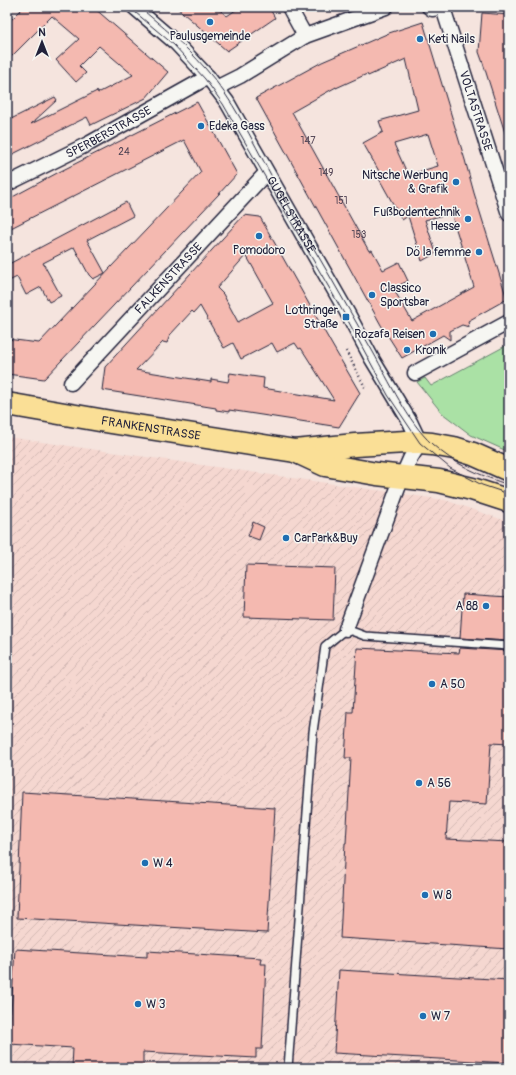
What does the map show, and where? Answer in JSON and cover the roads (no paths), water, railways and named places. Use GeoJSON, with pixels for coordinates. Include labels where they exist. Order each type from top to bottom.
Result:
{"type":"FeatureCollection","features":[{"type":"Feature","properties":{"kind":"main road","name":"FRANKENSTRASSE"},"geometry":{"type":"LineString","coordinates":[[7,404],[295,451],[389,443],[432,444],[454,448],[478,456],[509,470]]}},
{"type":"Feature","properties":{"kind":"main road","name":"FRANKENSTRASSE"},"geometry":{"type":"LineString","coordinates":[[295,451],[325,465],[377,474],[439,481],[472,489],[509,501]]}},
{"type":"Feature","properties":{"kind":"street","name":"GUGELSTRASSE"},"geometry":{"type":"LineString","coordinates":[[134,7],[176,43],[212,82],[227,102],[266,173],[348,314],[372,359],[410,422],[420,443]]}},
{"type":"Feature","properties":{"kind":"street"},"geometry":{"type":"LineString","coordinates":[[289,7],[305,36]]}},
{"type":"Feature","properties":{"kind":"street","name":"SPERBERSTRASSE"},"geometry":{"type":"LineString","coordinates":[[7,184],[212,82],[240,76],[305,36],[386,7]]}},
{"type":"Feature","properties":{"kind":"street","name":"VOLTASTRASSE"},"geometry":{"type":"LineString","coordinates":[[428,7],[443,7],[509,214]]}},
{"type":"Feature","properties":{"kind":"street","name":"FALKENSTRASSE"},"geometry":{"type":"LineString","coordinates":[[71,384],[266,173]]}},
{"type":"Feature","properties":{"kind":"street"},"geometry":{"type":"LineString","coordinates":[[415,374],[509,322]]}},
{"type":"Feature","properties":{"kind":"street"},"geometry":{"type":"LineString","coordinates":[[346,629],[402,476],[420,443]]}},
{"type":"Feature","properties":{"kind":"lane"},"geometry":{"type":"LineString","coordinates":[[288,1068],[313,732],[325,646],[346,629],[365,636],[509,646]]}},
{"type":"Feature","properties":{"kind":"tram line"},"geometry":{"type":"LineString","coordinates":[[129,7],[174,45],[205,79],[223,104],[346,317],[388,395],[420,443],[450,468],[482,485],[509,494]]}},
{"type":"Feature","properties":{"kind":"tram line"},"geometry":{"type":"LineString","coordinates":[[139,7],[181,44],[215,80],[241,119],[271,175]]}},
{"type":"Feature","properties":{"kind":"tram line"},"geometry":{"type":"LineString","coordinates":[[279,189],[407,413],[423,435],[449,458],[488,478],[509,485]]}},
{"type":"Feature","properties":{"kind":"place","name":"Paulusgemeinde"},"geometry":{"type":"Point","coordinates":[210,22]}},
{"type":"Feature","properties":{"kind":"place","name":"Keti Nails"},"geometry":{"type":"Point","coordinates":[420,39]}},
{"type":"Feature","properties":{"kind":"place","name":"Edeka Gass"},"geometry":{"type":"Point","coordinates":[201,126]}},
{"type":"Feature","properties":{"kind":"place","name":"Nitsche Werbung & Grafik"},"geometry":{"type":"Point","coordinates":[456,182]}},
{"type":"Feature","properties":{"kind":"place","name":"Fußbodentechnik Hesse"},"geometry":{"type":"Point","coordinates":[468,219]}},
{"type":"Feature","properties":{"kind":"place","name":"Pomodoro"},"geometry":{"type":"Point","coordinates":[259,236]}},
{"type":"Feature","properties":{"kind":"place","name":"Dö la femme"},"geometry":{"type":"Point","coordinates":[479,252]}},
{"type":"Feature","properties":{"kind":"place","name":"Classico Sportsbar"},"geometry":{"type":"Point","coordinates":[372,295]}},
{"type":"Feature","properties":{"kind":"place","name":"Lothringer Straße"},"geometry":{"type":"Point","coordinates":[346,317]}},
{"type":"Feature","properties":{"kind":"place","name":"Rozafa Reisen"},"geometry":{"type":"Point","coordinates":[433,334]}},
{"type":"Feature","properties":{"kind":"place","name":"Kronik"},"geometry":{"type":"Point","coordinates":[407,350]}},
{"type":"Feature","properties":{"kind":"place","name":"CarPark&Buy"},"geometry":{"type":"Point","coordinates":[286,538]}},
{"type":"Feature","properties":{"kind":"place","name":"A 88"},"geometry":{"type":"Point","coordinates":[486,606]}},
{"type":"Feature","properties":{"kind":"place","name":"A 50"},"geometry":{"type":"Point","coordinates":[432,684]}},
{"type":"Feature","properties":{"kind":"place","name":"A 56"},"geometry":{"type":"Point","coordinates":[419,783]}},
{"type":"Feature","properties":{"kind":"place","name":"W 4"},"geometry":{"type":"Point","coordinates":[145,863]}},
{"type":"Feature","properties":{"kind":"place","name":"W 8"},"geometry":{"type":"Point","coordinates":[425,895]}},
{"type":"Feature","properties":{"kind":"place","name":"W 3"},"geometry":{"type":"Point","coordinates":[138,1004]}},
{"type":"Feature","properties":{"kind":"place","name":"W 7"},"geometry":{"type":"Point","coordinates":[423,1016]}}]}
